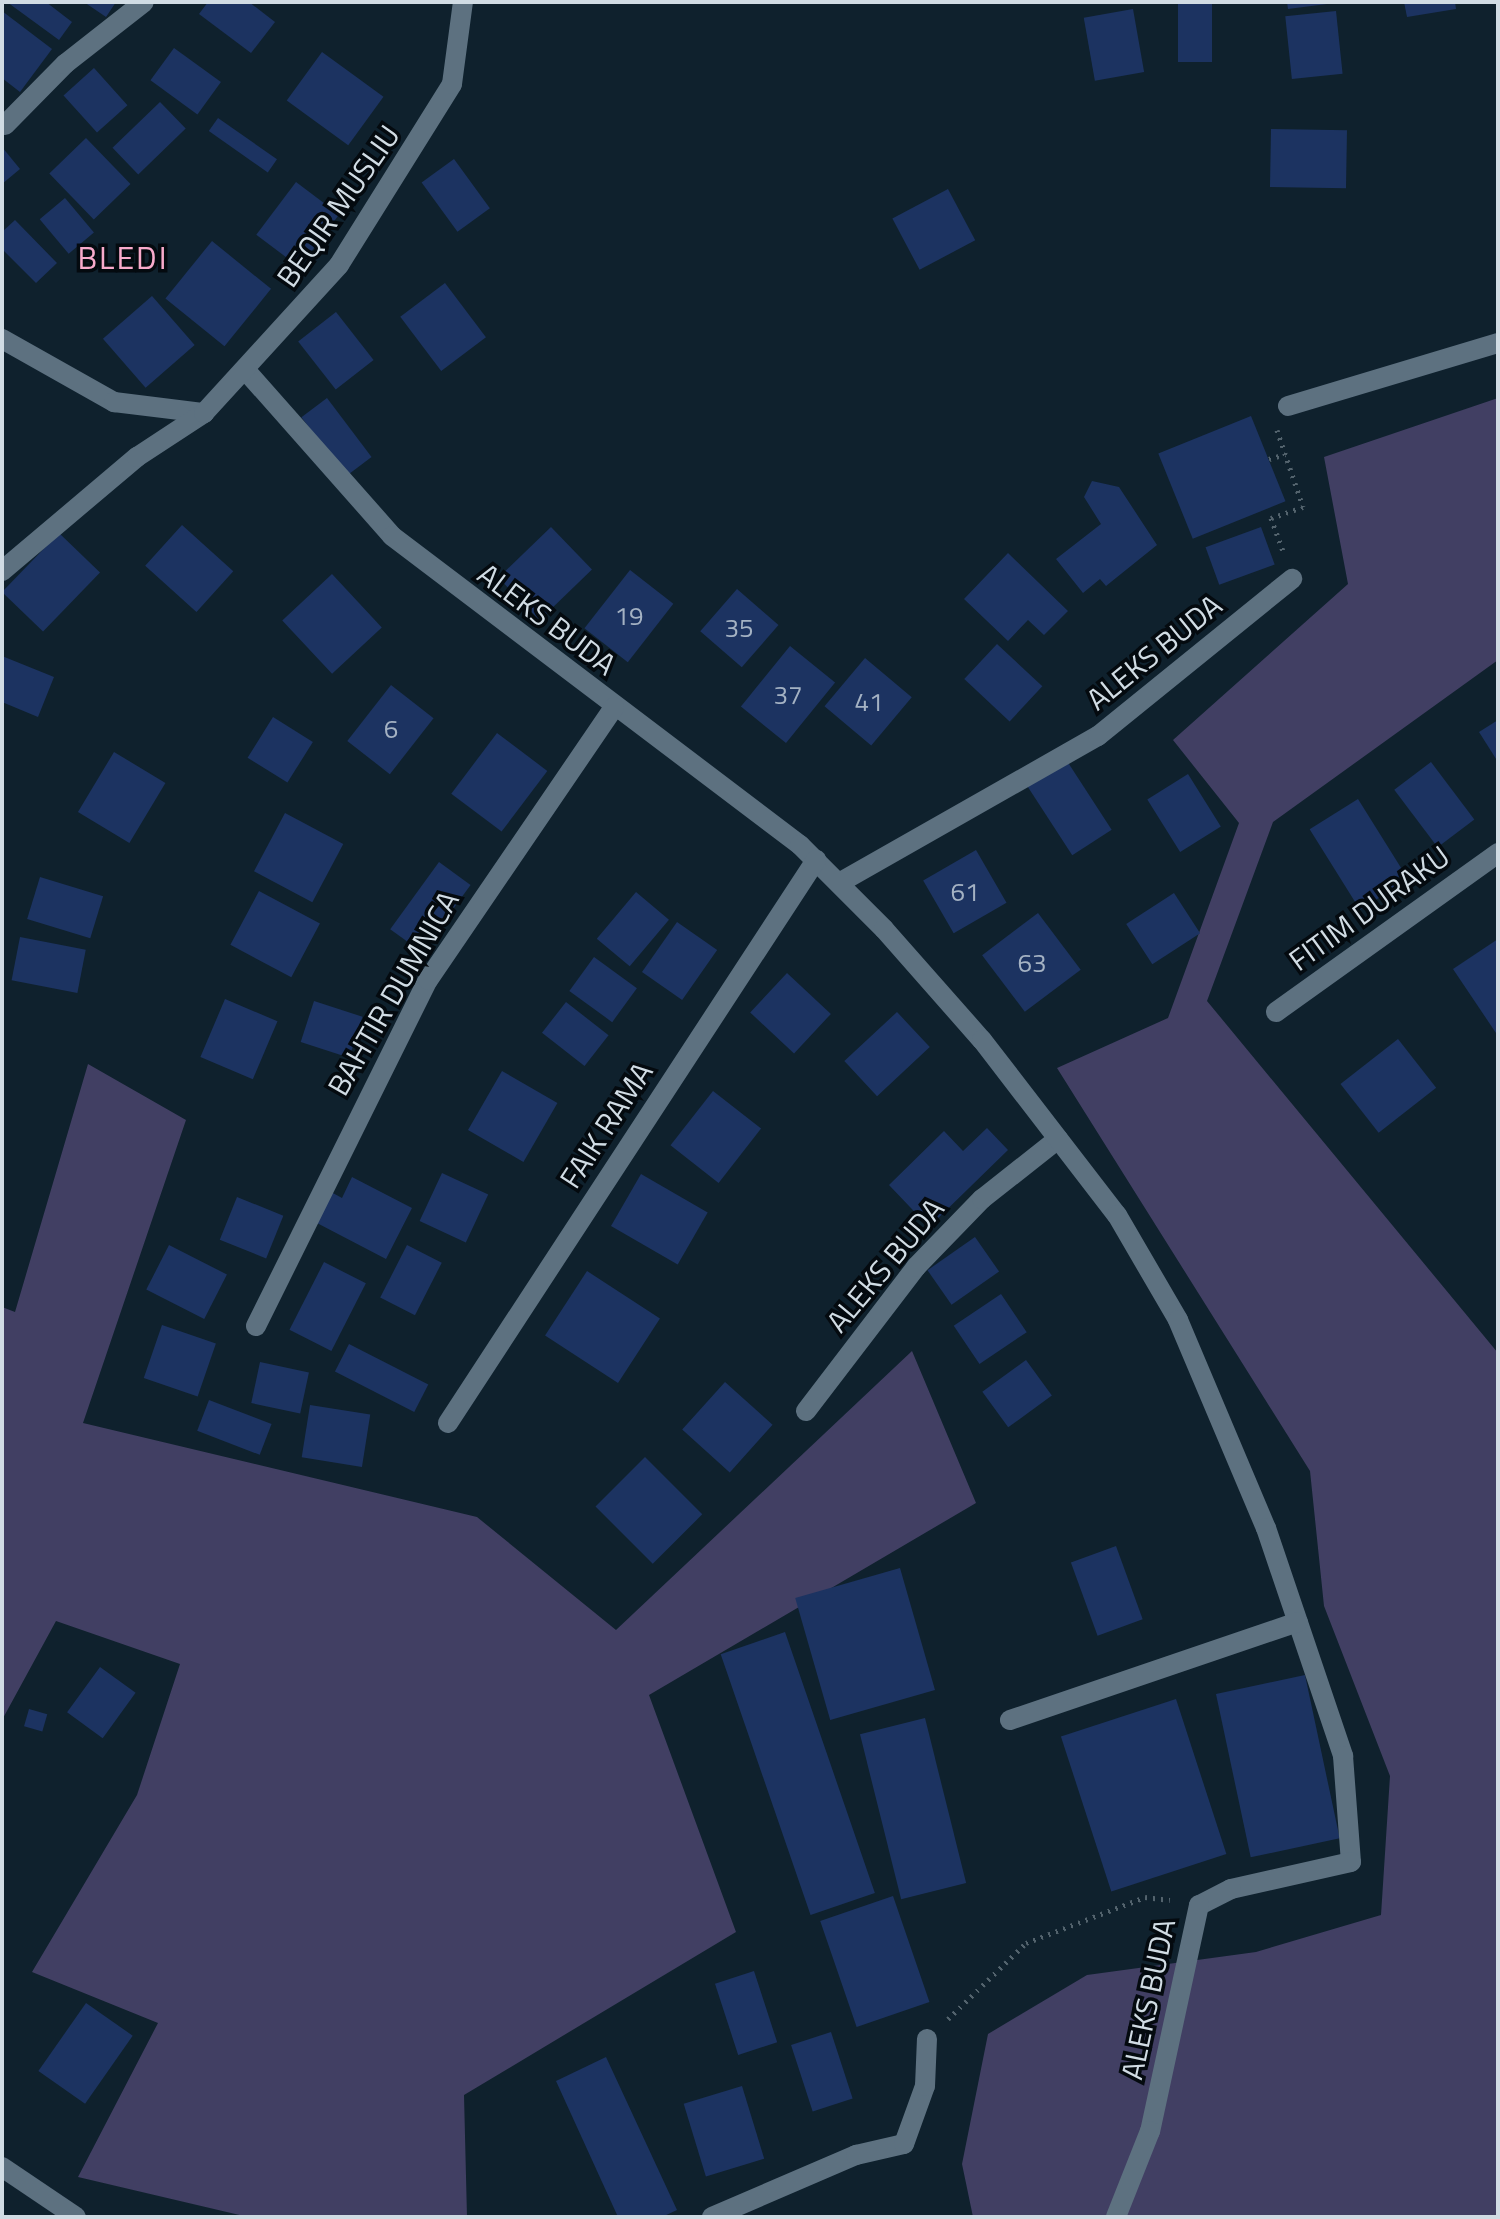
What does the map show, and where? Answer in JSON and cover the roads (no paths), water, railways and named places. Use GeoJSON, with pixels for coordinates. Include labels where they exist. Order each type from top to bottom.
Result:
{"type":"FeatureCollection","features":[{"type":"Feature","properties":{"kind":"street"},"geometry":{"type":"LineString","coordinates":[[5,125],[65,64],[144,2]]}},
{"type":"Feature","properties":{"kind":"street","name":"BEQIR MUSLIU"},"geometry":{"type":"LineString","coordinates":[[2,571],[137,457],[204,413],[248,373],[339,265],[420,143],[452,84],[463,2]]}},
{"type":"Feature","properties":{"kind":"street"},"geometry":{"type":"LineString","coordinates":[[2,339],[114,402],[204,413]]}},
{"type":"Feature","properties":{"kind":"street"},"geometry":{"type":"LineString","coordinates":[[1288,406],[1498,343]]}},
{"type":"Feature","properties":{"kind":"street","name":"ALEKS BUDA"},"geometry":{"type":"LineString","coordinates":[[248,373],[392,536],[816,860],[839,883],[982,1040],[1117,1215],[1178,1320],[1298,1622],[1343,1756],[1351,1862],[1231,1889],[1199,1905],[1150,2131],[1116,2217]]}},
{"type":"Feature","properties":{"kind":"street","name":"ALEKS BUDA"},"geometry":{"type":"LineString","coordinates":[[839,883],[1098,736],[1292,579]]}},
{"type":"Feature","properties":{"kind":"street","name":"BAHTIR DUMNICA"},"geometry":{"type":"LineString","coordinates":[[256,1326],[428,980],[614,707]]}},
{"type":"Feature","properties":{"kind":"street","name":"FITIM DURAKU"},"geometry":{"type":"LineString","coordinates":[[1276,1012],[1498,853]]}},
{"type":"Feature","properties":{"kind":"street","name":"FAIK RAMA"},"geometry":{"type":"LineString","coordinates":[[448,1423],[816,860]]}},
{"type":"Feature","properties":{"kind":"street","name":"ALEKS BUDA"},"geometry":{"type":"LineString","coordinates":[[806,1411],[916,1267],[982,1199],[1058,1139]]}},
{"type":"Feature","properties":{"kind":"street"},"geometry":{"type":"LineString","coordinates":[[1010,1720],[1298,1622]]}},
{"type":"Feature","properties":{"kind":"street"},"geometry":{"type":"LineString","coordinates":[[712,2217],[856,2155],[904,2144],[925,2086],[927,2039]]}},
{"type":"Feature","properties":{"kind":"street"},"geometry":{"type":"LineString","coordinates":[[2,2167],[76,2217]]}},
{"type":"Feature","properties":{"kind":"district","name":"BLEDI"},"geometry":{"type":"Point","coordinates":[123,257]}}]}
